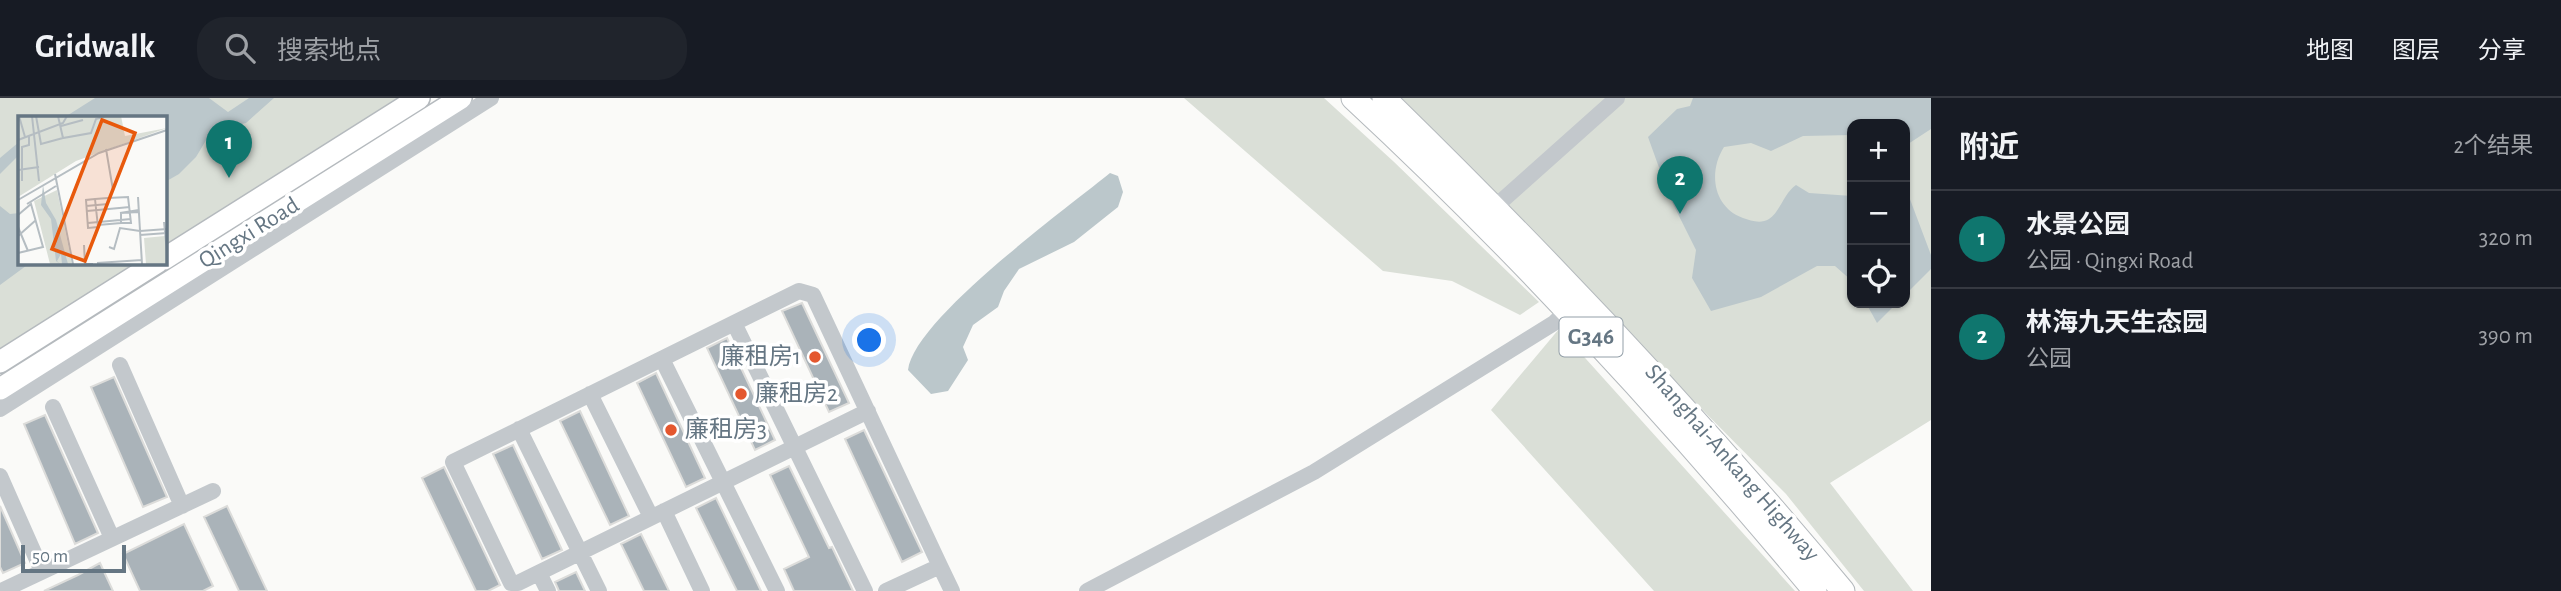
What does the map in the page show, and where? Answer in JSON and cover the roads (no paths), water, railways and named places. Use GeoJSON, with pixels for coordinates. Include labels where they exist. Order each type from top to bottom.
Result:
{"type":"FeatureCollection","features":[{"type":"Feature","properties":{"kind":"highway","name":"Shanghai-Ankang Highway"},"geometry":{"type":"LineString","coordinates":[[1353,98],[1486,225],[1668,389],[1843,591]]}},
{"type":"Feature","properties":{"kind":"highway","name":"Shanghai-Ankang Highway"},"geometry":{"type":"LineString","coordinates":[[1384,98],[1496,206],[1815,591]]}},
{"type":"Feature","properties":{"kind":"main road","name":"Qingxi Road"},"geometry":{"type":"LineString","coordinates":[[166,258],[419,98]]}},
{"type":"Feature","properties":{"kind":"main road","name":"Qingxi Road"},"geometry":{"type":"LineString","coordinates":[[0,389],[461,98]]}},
{"type":"Feature","properties":{"kind":"main road"},"geometry":{"type":"LineString","coordinates":[[166,258],[187,272]]}},
{"type":"Feature","properties":{"kind":"main road","name":"Qingxi Road"},"geometry":{"type":"LineString","coordinates":[[0,362],[156,264]]}},
{"type":"Feature","properties":{"kind":"street"},"geometry":{"type":"LineString","coordinates":[[0,409],[491,98]]}},
{"type":"Feature","properties":{"kind":"street"},"geometry":{"type":"LineString","coordinates":[[1496,206],[1617,98]]}},
{"type":"Feature","properties":{"kind":"street"},"geometry":{"type":"LineString","coordinates":[[867,411],[518,583],[511,583],[453,462],[799,291],[813,295],[952,591]]}},
{"type":"Feature","properties":{"kind":"street"},"geometry":{"type":"LineString","coordinates":[[1087,591],[1314,472],[1555,323],[1575,304]]}},
{"type":"Feature","properties":{"kind":"street"},"geometry":{"type":"LineString","coordinates":[[734,323],[865,591]]}},
{"type":"Feature","properties":{"kind":"street"},"geometry":{"type":"LineString","coordinates":[[662,359],[777,591]]}},
{"type":"Feature","properties":{"kind":"street"},"geometry":{"type":"LineString","coordinates":[[120,365],[182,506]]}},
{"type":"Feature","properties":{"kind":"street"},"geometry":{"type":"LineString","coordinates":[[590,394],[702,591]]}},
{"type":"Feature","properties":{"kind":"street"},"geometry":{"type":"LineString","coordinates":[[53,407],[112,538]]}},
{"type":"Feature","properties":{"kind":"street"},"geometry":{"type":"LineString","coordinates":[[519,429],[599,591]]}},
{"type":"Feature","properties":{"kind":"street"},"geometry":{"type":"LineString","coordinates":[[0,476],[42,572]]}},
{"type":"Feature","properties":{"kind":"street"},"geometry":{"type":"LineString","coordinates":[[1,591],[213,491]]}},
{"type":"Feature","properties":{"kind":"street"},"geometry":{"type":"LineString","coordinates":[[886,591],[940,566]]}},
{"type":"Feature","properties":{"kind":"street"},"geometry":{"type":"LineString","coordinates":[[539,573],[548,591]]}},
{"type":"Feature","properties":{"kind":"place","name":"水景公园"},"geometry":{"type":"Point","coordinates":[229,178]}},
{"type":"Feature","properties":{"kind":"place","name":"林海九天生态园"},"geometry":{"type":"Point","coordinates":[1680,214]}},
{"type":"Feature","properties":{"kind":"place","name":"廉租房1"},"geometry":{"type":"Point","coordinates":[815,357]}},
{"type":"Feature","properties":{"kind":"place","name":"廉租房2"},"geometry":{"type":"Point","coordinates":[741,394]}},
{"type":"Feature","properties":{"kind":"place","name":"廉租房3"},"geometry":{"type":"Point","coordinates":[671,430]}}]}
